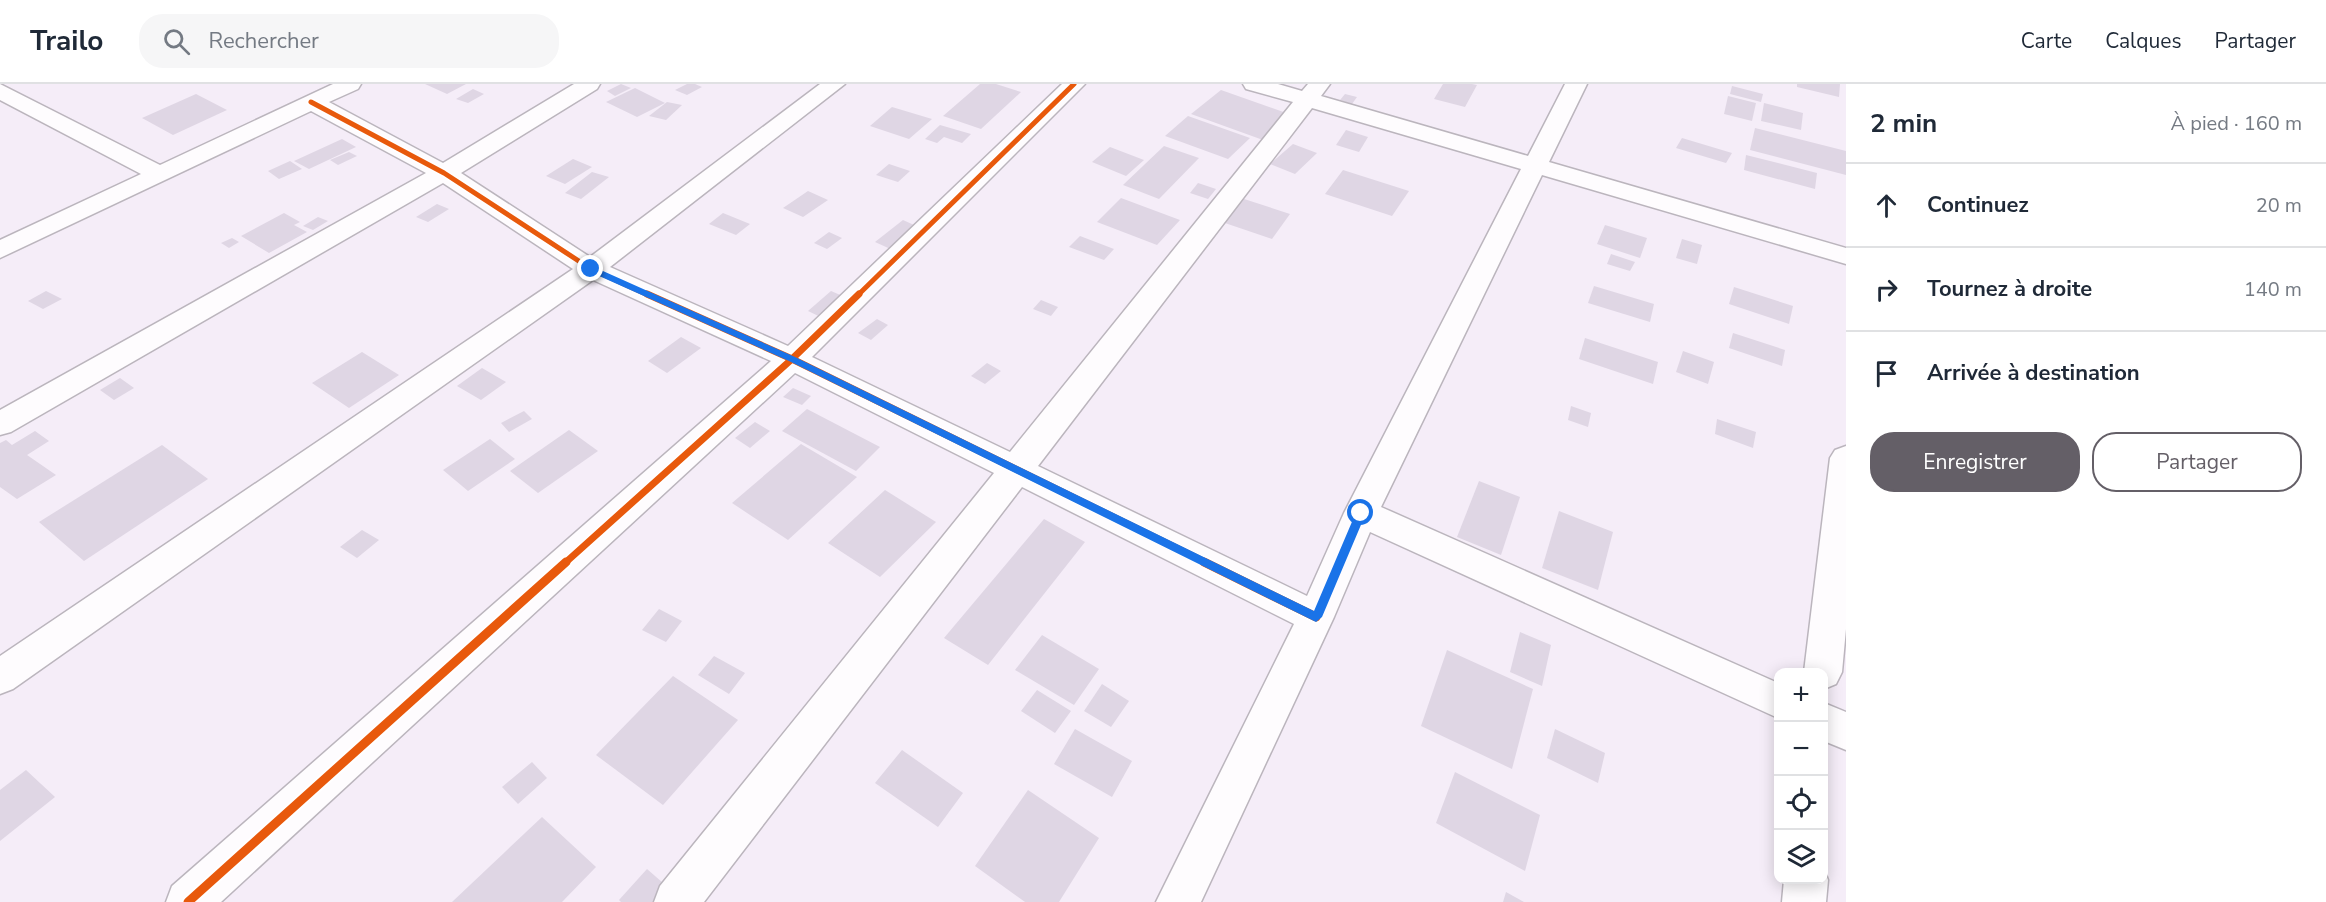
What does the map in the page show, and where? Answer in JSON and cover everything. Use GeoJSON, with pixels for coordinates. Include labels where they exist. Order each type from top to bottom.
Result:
{"type":"FeatureCollection","features":[{"type":"Feature","properties":{"kind":"street"},"geometry":{"type":"LineString","coordinates":[[0,250],[350,84]]}},
{"type":"Feature","properties":{"kind":"street"},"geometry":{"type":"LineString","coordinates":[[0,424],[444,173],[589,84]]}},
{"type":"Feature","properties":{"kind":"street"},"geometry":{"type":"LineString","coordinates":[[0,677],[591,269],[834,84]]}},
{"type":"Feature","properties":{"kind":"street"},"geometry":{"type":"LineString","coordinates":[[188,902],[792,359],[1074,84]]}},
{"type":"Feature","properties":{"kind":"street"},"geometry":{"type":"LineString","coordinates":[[1254,84],[1312,92],[1535,166],[1846,256]]}},
{"type":"Feature","properties":{"kind":"street"},"geometry":{"type":"LineString","coordinates":[[1178,902],[1316,617],[1361,513],[1576,84]]}},
{"type":"Feature","properties":{"kind":"street"},"geometry":{"type":"LineString","coordinates":[[0,91],[161,175]]}},
{"type":"Feature","properties":{"kind":"street"},"geometry":{"type":"LineString","coordinates":[[676,902],[1312,92]]}},
{"type":"Feature","properties":{"kind":"street"},"geometry":{"type":"LineString","coordinates":[[311,102],[444,173],[591,269],[792,359],[1316,617]]}},
{"type":"Feature","properties":{"kind":"street"},"geometry":{"type":"LineString","coordinates":[[1823,668],[1846,458]]}},
{"type":"Feature","properties":{"kind":"street"},"geometry":{"type":"LineString","coordinates":[[1361,513],[1774,699]]}},
{"type":"Feature","properties":{"kind":"street"},"geometry":{"type":"LineString","coordinates":[[1828,724],[1846,732]]}},
{"type":"Feature","properties":{"kind":"street"},"geometry":{"type":"LineString","coordinates":[[1804,902],[1806,884]]}},
{"type":"Feature","properties":{"kind":"building"},"geometry":{"type":"Polygon","coordinates":[[[425,84],[466,84],[447,94],[425,84]]]}},
{"type":"Feature","properties":{"kind":"building"},"geometry":{"type":"Polygon","coordinates":[[[621,84],[631,88],[615,96],[607,91],[621,84]]]}},
{"type":"Feature","properties":{"kind":"building"},"geometry":{"type":"Polygon","coordinates":[[[687,84],[702,87],[687,95],[675,90],[687,84]]]}},
{"type":"Feature","properties":{"kind":"building"},"geometry":{"type":"Polygon","coordinates":[[[980,84],[996,84],[1021,92],[981,129],[943,116],[980,84]]]}},
{"type":"Feature","properties":{"kind":"building"},"geometry":{"type":"Polygon","coordinates":[[[1443,84],[1477,85],[1465,107],[1434,99],[1443,84]]]}},
{"type":"Feature","properties":{"kind":"building"},"geometry":{"type":"Polygon","coordinates":[[[1797,84],[1840,84],[1839,97],[1797,87],[1797,84]]]}},
{"type":"Feature","properties":{"kind":"building"},"geometry":{"type":"Polygon","coordinates":[[[1732,86],[1763,94],[1761,102],[1730,94],[1732,86]]]}},
{"type":"Feature","properties":{"kind":"building"},"geometry":{"type":"Polygon","coordinates":[[[635,88],[665,103],[637,117],[606,102],[635,88]]]}},
{"type":"Feature","properties":{"kind":"building"},"geometry":{"type":"Polygon","coordinates":[[[473,89],[484,94],[468,103],[456,99],[473,89]]]}},
{"type":"Feature","properties":{"kind":"building"},"geometry":{"type":"Polygon","coordinates":[[[1221,90],[1292,115],[1263,140],[1191,114],[1221,90]]]}},
{"type":"Feature","properties":{"kind":"building"},"geometry":{"type":"Polygon","coordinates":[[[196,94],[227,110],[173,135],[142,118],[196,94]]]}},
{"type":"Feature","properties":{"kind":"building"},"geometry":{"type":"Polygon","coordinates":[[[1345,94],[1357,97],[1352,104],[1340,100],[1345,94]]]}},
{"type":"Feature","properties":{"kind":"building"},"geometry":{"type":"Polygon","coordinates":[[[1728,96],[1756,103],[1752,121],[1724,114],[1728,96]]]}},
{"type":"Feature","properties":{"kind":"building"},"geometry":{"type":"Polygon","coordinates":[[[667,102],[682,105],[666,120],[649,116],[667,102]]]}},
{"type":"Feature","properties":{"kind":"building"},"geometry":{"type":"Polygon","coordinates":[[[1764,103],[1803,113],[1801,130],[1761,121],[1764,103]]]}},
{"type":"Feature","properties":{"kind":"building"},"geometry":{"type":"Polygon","coordinates":[[[892,107],[932,119],[909,139],[870,126],[892,107]]]}},
{"type":"Feature","properties":{"kind":"building"},"geometry":{"type":"Polygon","coordinates":[[[1188,116],[1250,138],[1228,159],[1165,136],[1188,116]]]}},
{"type":"Feature","properties":{"kind":"building"},"geometry":{"type":"Polygon","coordinates":[[[940,125],[971,134],[962,143],[944,137],[937,143],[925,139],[940,125]]]}},
{"type":"Feature","properties":{"kind":"building"},"geometry":{"type":"Polygon","coordinates":[[[1755,128],[1846,151],[1846,175],[1750,150],[1755,128]]]}},
{"type":"Feature","properties":{"kind":"building"},"geometry":{"type":"Polygon","coordinates":[[[1346,130],[1368,137],[1359,152],[1336,145],[1346,130]]]}},
{"type":"Feature","properties":{"kind":"building"},"geometry":{"type":"Polygon","coordinates":[[[1682,138],[1732,153],[1726,163],[1676,148],[1682,138]]]}},
{"type":"Feature","properties":{"kind":"building"},"geometry":{"type":"Polygon","coordinates":[[[342,139],[356,147],[309,169],[294,161],[342,139]]]}},
{"type":"Feature","properties":{"kind":"building"},"geometry":{"type":"Polygon","coordinates":[[[1293,144],[1317,153],[1295,174],[1270,164],[1293,144]]]}},
{"type":"Feature","properties":{"kind":"building"},"geometry":{"type":"Polygon","coordinates":[[[1164,146],[1199,158],[1159,199],[1123,185],[1164,146]]]}},
{"type":"Feature","properties":{"kind":"building"},"geometry":{"type":"Polygon","coordinates":[[[1110,147],[1144,160],[1126,176],[1092,162],[1110,147]]]}},
{"type":"Feature","properties":{"kind":"building"},"geometry":{"type":"Polygon","coordinates":[[[349,152],[357,156],[338,165],[330,160],[349,152]]]}},
{"type":"Feature","properties":{"kind":"building"},"geometry":{"type":"Polygon","coordinates":[[[1746,155],[1817,173],[1815,189],[1744,170],[1746,155]]]}},
{"type":"Feature","properties":{"kind":"building"},"geometry":{"type":"Polygon","coordinates":[[[573,159],[592,167],[565,184],[546,176],[573,159]]]}},
{"type":"Feature","properties":{"kind":"building"},"geometry":{"type":"Polygon","coordinates":[[[290,161],[302,169],[279,179],[268,171],[290,161]]]}},
{"type":"Feature","properties":{"kind":"building"},"geometry":{"type":"Polygon","coordinates":[[[889,164],[910,171],[898,182],[876,175],[889,164]]]}},
{"type":"Feature","properties":{"kind":"building"},"geometry":{"type":"Polygon","coordinates":[[[1343,170],[1409,191],[1392,216],[1325,194],[1343,170]]]}},
{"type":"Feature","properties":{"kind":"building"},"geometry":{"type":"Polygon","coordinates":[[[592,172],[609,177],[581,199],[565,193],[592,172]]]}},
{"type":"Feature","properties":{"kind":"building"},"geometry":{"type":"Polygon","coordinates":[[[1198,183],[1216,189],[1208,199],[1190,193],[1198,183]]]}},
{"type":"Feature","properties":{"kind":"building"},"geometry":{"type":"Polygon","coordinates":[[[808,191],[828,200],[803,217],[783,208],[808,191]]]}},
{"type":"Feature","properties":{"kind":"building"},"geometry":{"type":"Polygon","coordinates":[[[1121,198],[1180,220],[1157,245],[1097,222],[1121,198]]]}},
{"type":"Feature","properties":{"kind":"building"},"geometry":{"type":"Polygon","coordinates":[[[1241,198],[1290,214],[1272,239],[1222,222],[1241,198]]]}},
{"type":"Feature","properties":{"kind":"building"},"geometry":{"type":"Polygon","coordinates":[[[437,204],[449,209],[428,222],[416,217],[437,204]]]}},
{"type":"Feature","properties":{"kind":"building"},"geometry":{"type":"Polygon","coordinates":[[[284,213],[300,222],[294,225],[307,232],[269,253],[241,236],[284,213]]]}},
{"type":"Feature","properties":{"kind":"building"},"geometry":{"type":"Polygon","coordinates":[[[723,213],[750,224],[736,235],[709,224],[723,213]]]}},
{"type":"Feature","properties":{"kind":"building"},"geometry":{"type":"Polygon","coordinates":[[[318,217],[328,221],[313,230],[303,226],[318,217]]]}},
{"type":"Feature","properties":{"kind":"building"},"geometry":{"type":"Polygon","coordinates":[[[903,220],[925,230],[897,252],[875,242],[903,220]]]}},
{"type":"Feature","properties":{"kind":"building"},"geometry":{"type":"Polygon","coordinates":[[[1605,225],[1647,238],[1640,258],[1597,244],[1605,225]]]}},
{"type":"Feature","properties":{"kind":"building"},"geometry":{"type":"Polygon","coordinates":[[[829,232],[842,238],[827,249],[814,243],[829,232]]]}},
{"type":"Feature","properties":{"kind":"building"},"geometry":{"type":"Polygon","coordinates":[[[1080,236],[1114,249],[1104,260],[1069,247],[1080,236]]]}},
{"type":"Feature","properties":{"kind":"building"},"geometry":{"type":"Polygon","coordinates":[[[232,238],[239,242],[229,248],[221,243],[232,238]]]}},
{"type":"Feature","properties":{"kind":"building"},"geometry":{"type":"Polygon","coordinates":[[[1682,239],[1702,245],[1697,264],[1676,258],[1682,239]]]}},
{"type":"Feature","properties":{"kind":"building"},"geometry":{"type":"Polygon","coordinates":[[[1611,254],[1635,262],[1630,271],[1607,264],[1611,254]]]}},
{"type":"Feature","properties":{"kind":"building"},"geometry":{"type":"Polygon","coordinates":[[[1594,286],[1654,304],[1650,322],[1588,303],[1594,286]]]}},
{"type":"Feature","properties":{"kind":"building"},"geometry":{"type":"Polygon","coordinates":[[[1734,287],[1793,306],[1789,324],[1729,304],[1734,287]]]}},
{"type":"Feature","properties":{"kind":"building"},"geometry":{"type":"Polygon","coordinates":[[[46,291],[62,299],[43,309],[28,301],[46,291]]]}},
{"type":"Feature","properties":{"kind":"building"},"geometry":{"type":"Polygon","coordinates":[[[831,291],[852,300],[829,321],[808,311],[831,291]]]}},
{"type":"Feature","properties":{"kind":"building"},"geometry":{"type":"Polygon","coordinates":[[[1041,300],[1058,307],[1051,316],[1033,309],[1041,300]]]}},
{"type":"Feature","properties":{"kind":"building"},"geometry":{"type":"Polygon","coordinates":[[[877,319],[888,325],[871,340],[858,333],[877,319]]]}},
{"type":"Feature","properties":{"kind":"building"},"geometry":{"type":"Polygon","coordinates":[[[1733,333],[1785,350],[1782,366],[1729,348],[1733,333]]]}},
{"type":"Feature","properties":{"kind":"building"},"geometry":{"type":"Polygon","coordinates":[[[681,337],[701,348],[667,373],[648,361],[681,337]]]}},
{"type":"Feature","properties":{"kind":"building"},"geometry":{"type":"Polygon","coordinates":[[[1585,338],[1658,362],[1653,384],[1579,359],[1585,338]]]}},
{"type":"Feature","properties":{"kind":"building"},"geometry":{"type":"Polygon","coordinates":[[[1683,351],[1714,362],[1708,384],[1676,372],[1683,351]]]}},
{"type":"Feature","properties":{"kind":"building"},"geometry":{"type":"Polygon","coordinates":[[[362,352],[399,375],[349,408],[312,383],[362,352]]]}},
{"type":"Feature","properties":{"kind":"building"},"geometry":{"type":"Polygon","coordinates":[[[987,363],[1001,371],[985,384],[971,376],[987,363]]]}},
{"type":"Feature","properties":{"kind":"building"},"geometry":{"type":"Polygon","coordinates":[[[482,368],[506,382],[481,400],[457,386],[482,368]]]}},
{"type":"Feature","properties":{"kind":"building"},"geometry":{"type":"Polygon","coordinates":[[[120,378],[134,388],[114,400],[100,390],[120,378]]]}},
{"type":"Feature","properties":{"kind":"building"},"geometry":{"type":"Polygon","coordinates":[[[793,388],[811,396],[802,405],[783,397],[793,388]]]}},
{"type":"Feature","properties":{"kind":"building"},"geometry":{"type":"Polygon","coordinates":[[[1571,406],[1591,413],[1588,427],[1568,420],[1571,406]]]}},
{"type":"Feature","properties":{"kind":"building"},"geometry":{"type":"Polygon","coordinates":[[[807,409],[880,447],[856,471],[782,431],[807,409]]]}},
{"type":"Feature","properties":{"kind":"building"},"geometry":{"type":"Polygon","coordinates":[[[524,411],[532,419],[509,432],[501,423],[524,411]]]}},
{"type":"Feature","properties":{"kind":"building"},"geometry":{"type":"Polygon","coordinates":[[[1717,419],[1756,432],[1753,448],[1715,434],[1717,419]]]}},
{"type":"Feature","properties":{"kind":"building"},"geometry":{"type":"Polygon","coordinates":[[[755,422],[770,431],[750,448],[735,438],[755,422]]]}},
{"type":"Feature","properties":{"kind":"building"},"geometry":{"type":"Polygon","coordinates":[[[569,430],[598,451],[538,493],[510,471],[569,430]]]}},
{"type":"Feature","properties":{"kind":"building"},"geometry":{"type":"Polygon","coordinates":[[[35,431],[49,441],[27,455],[56,475],[17,499],[0,487],[0,443],[6,440],[12,445],[35,431]]]}},
{"type":"Feature","properties":{"kind":"building"},"geometry":{"type":"Polygon","coordinates":[[[490,439],[515,459],[468,491],[443,470],[490,439]]]}},
{"type":"Feature","properties":{"kind":"building"},"geometry":{"type":"Polygon","coordinates":[[[801,444],[857,477],[788,540],[732,503],[801,444]]]}},
{"type":"Feature","properties":{"kind":"building"},"geometry":{"type":"Polygon","coordinates":[[[162,445],[208,479],[84,561],[39,522],[162,445]]]}},
{"type":"Feature","properties":{"kind":"building"},"geometry":{"type":"Polygon","coordinates":[[[1479,481],[1520,497],[1501,555],[1457,537],[1479,481]]]}},
{"type":"Feature","properties":{"kind":"building"},"geometry":{"type":"Polygon","coordinates":[[[885,490],[936,522],[880,577],[828,543],[885,490]]]}},
{"type":"Feature","properties":{"kind":"building"},"geometry":{"type":"Polygon","coordinates":[[[1559,511],[1613,532],[1598,590],[1542,568],[1559,511]]]}},
{"type":"Feature","properties":{"kind":"building"},"geometry":{"type":"Polygon","coordinates":[[[1044,519],[1085,542],[988,665],[944,638],[1044,519]]]}},
{"type":"Feature","properties":{"kind":"building"},"geometry":{"type":"Polygon","coordinates":[[[362,530],[379,540],[357,558],[340,547],[362,530]]]}},
{"type":"Feature","properties":{"kind":"building"},"geometry":{"type":"Polygon","coordinates":[[[659,609],[682,621],[666,642],[642,630],[659,609]]]}},
{"type":"Feature","properties":{"kind":"building"},"geometry":{"type":"Polygon","coordinates":[[[1520,632],[1551,645],[1542,686],[1510,672],[1520,632]]]}},
{"type":"Feature","properties":{"kind":"building"},"geometry":{"type":"Polygon","coordinates":[[[1042,635],[1099,669],[1074,705],[1015,670],[1042,635]]]}},
{"type":"Feature","properties":{"kind":"building"},"geometry":{"type":"Polygon","coordinates":[[[1447,650],[1533,689],[1512,769],[1421,726],[1447,650]]]}},
{"type":"Feature","properties":{"kind":"building"},"geometry":{"type":"Polygon","coordinates":[[[714,656],[745,673],[729,694],[698,675],[714,656]]]}},
{"type":"Feature","properties":{"kind":"building"},"geometry":{"type":"Polygon","coordinates":[[[673,676],[738,720],[663,805],[596,755],[673,676]]]}},
{"type":"Feature","properties":{"kind":"building"},"geometry":{"type":"Polygon","coordinates":[[[1102,684],[1129,701],[1111,727],[1084,711],[1102,684]]]}},
{"type":"Feature","properties":{"kind":"building"},"geometry":{"type":"Polygon","coordinates":[[[1037,690],[1071,711],[1055,733],[1021,711],[1037,690]]]}},
{"type":"Feature","properties":{"kind":"building"},"geometry":{"type":"Polygon","coordinates":[[[1075,729],[1132,761],[1112,797],[1054,764],[1075,729]]]}},
{"type":"Feature","properties":{"kind":"building"},"geometry":{"type":"Polygon","coordinates":[[[1555,729],[1605,753],[1598,783],[1547,758],[1555,729]]]}},
{"type":"Feature","properties":{"kind":"building"},"geometry":{"type":"Polygon","coordinates":[[[902,750],[963,793],[938,827],[875,783],[902,750]]]}},
{"type":"Feature","properties":{"kind":"building"},"geometry":{"type":"Polygon","coordinates":[[[532,762],[547,778],[518,804],[502,787],[532,762]]]}},
{"type":"Feature","properties":{"kind":"building"},"geometry":{"type":"Polygon","coordinates":[[[26,770],[55,797],[0,841],[0,790],[26,770]]]}},
{"type":"Feature","properties":{"kind":"building"},"geometry":{"type":"Polygon","coordinates":[[[1455,772],[1540,815],[1525,871],[1436,823],[1455,772]]]}},
{"type":"Feature","properties":{"kind":"building"},"geometry":{"type":"Polygon","coordinates":[[[1028,790],[1099,838],[1059,902],[1025,902],[975,866],[1028,790]]]}},
{"type":"Feature","properties":{"kind":"building"},"geometry":{"type":"Polygon","coordinates":[[[542,817],[596,867],[562,902],[452,902],[542,817]]]}},
{"type":"Feature","properties":{"kind":"building"},"geometry":{"type":"Polygon","coordinates":[[[647,869],[671,890],[661,902],[621,902],[619,900],[647,869]]]}},
{"type":"Feature","properties":{"kind":"building"},"geometry":{"type":"Polygon","coordinates":[[[1506,892],[1524,902],[1503,902],[1506,892]]]}},
{"type":"Feature","properties":{"kind":"cycle path"},"geometry":{"type":"LineString","coordinates":[[188,902],[792,359],[1074,84]]}},
{"type":"Feature","properties":{"kind":"cycle path"},"geometry":{"type":"LineString","coordinates":[[311,102],[444,173],[591,269],[792,359],[1316,617]]}},
{"type":"Feature","properties":{"kind":"route"},"geometry":{"type":"LineString","coordinates":[[591,269],[792,359],[1316,617],[1361,513]]}}]}
